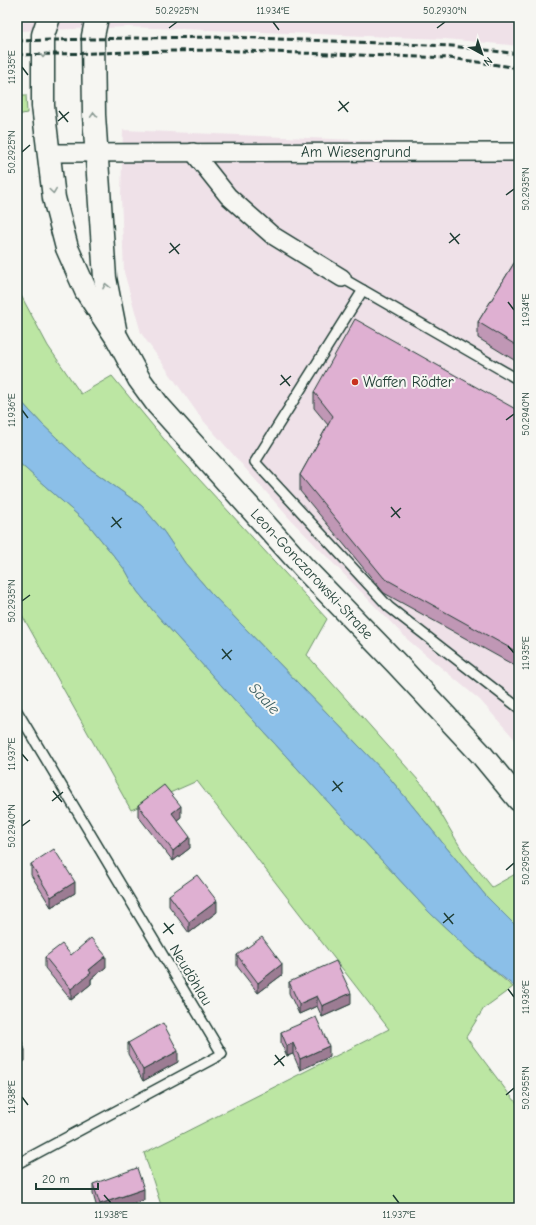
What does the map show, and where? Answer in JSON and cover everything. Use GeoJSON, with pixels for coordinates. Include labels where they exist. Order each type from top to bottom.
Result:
{"type":"FeatureCollection","features":[{"type":"Feature","properties":{"kind":"street","name":"Leon-Gonczarowski-Straße"},"geometry":{"type":"LineString","coordinates":[[49,17],[43,35],[43,99],[54,198],[67,248],[86,291],[117,338],[139,379],[182,433],[305,569],[481,754],[519,800]]}},
{"type":"Feature","properties":{"kind":"street","name":"Leon-Gonczarowski-Straße"},"geometry":{"type":"LineString","coordinates":[[97,17],[93,36],[97,154],[105,278],[117,338]]}},
{"type":"Feature","properties":{"kind":"street"},"geometry":{"type":"LineString","coordinates":[[193,152],[228,196],[272,234],[342,278]]}},
{"type":"Feature","properties":{"kind":"street","name":"Am Wiesengrund"},"geometry":{"type":"LineString","coordinates":[[48,153],[519,152]]}},
{"type":"Feature","properties":{"kind":"lane"},"geometry":{"type":"LineString","coordinates":[[342,278],[519,380]]}},
{"type":"Feature","properties":{"kind":"lane"},"geometry":{"type":"LineString","coordinates":[[363,290],[254,462],[388,607],[519,708]]}},
{"type":"Feature","properties":{"kind":"lane","name":"Neudöhlau"},"geometry":{"type":"LineString","coordinates":[[17,711],[222,1054],[17,1164]]}},
{"type":"Feature","properties":{"kind":"shaded area"},"geometry":{"type":"Polygon","coordinates":[[[17,17],[519,17],[519,46],[445,39],[128,27],[17,31],[17,17]]]}},
{"type":"Feature","properties":{"kind":"shaded area"},"geometry":{"type":"Polygon","coordinates":[[[123,130],[519,147],[519,744],[480,700],[408,640],[289,518],[201,418],[141,333],[124,272],[121,195],[123,130]]]}},
{"type":"Feature","properties":{"kind":"green space"},"geometry":{"type":"Polygon","coordinates":[[[17,95],[26,95],[27,113],[17,115],[17,95]]]}},
{"type":"Feature","properties":{"kind":"green space"},"geometry":{"type":"Polygon","coordinates":[[[17,288],[48,346],[81,394],[112,376],[177,455],[327,619],[307,655],[427,790],[462,850],[492,887],[519,872],[519,929],[486,896],[388,776],[211,593],[185,563],[164,532],[142,506],[89,468],[42,424],[17,397],[17,288]]]}},
{"type":"Feature","properties":{"kind":"green space"},"geometry":{"type":"Polygon","coordinates":[[[17,461],[89,525],[126,571],[137,591],[155,613],[429,912],[470,951],[513,987],[484,1008],[466,1037],[519,1105],[519,1208],[162,1208],[144,1153],[389,1029],[197,781],[131,810],[17,606],[17,461]]]}},
{"type":"Feature","properties":{"kind":"water","name":"Saale"},"geometry":{"type":"Polygon","coordinates":[[[17,397],[42,424],[89,468],[142,506],[164,532],[185,563],[211,593],[388,776],[486,896],[519,929],[519,990],[470,951],[429,912],[155,613],[137,591],[126,571],[89,525],[17,461],[17,397]]]}},
{"type":"Feature","properties":{"kind":"building"},"geometry":{"type":"Polygon","coordinates":[[[519,255],[519,347],[478,322],[519,255]]]}},
{"type":"Feature","properties":{"kind":"building"},"geometry":{"type":"Polygon","coordinates":[[[355,319],[519,411],[519,653],[384,578],[300,475],[333,416],[314,392],[355,319]]]}},
{"type":"Feature","properties":{"kind":"building"},"geometry":{"type":"Polygon","coordinates":[[[164,785],[181,806],[172,813],[190,837],[173,851],[138,805],[164,785]]]}},
{"type":"Feature","properties":{"kind":"building"},"geometry":{"type":"Polygon","coordinates":[[[54,849],[75,882],[51,897],[31,864],[54,849]]]}},
{"type":"Feature","properties":{"kind":"building"},"geometry":{"type":"Polygon","coordinates":[[[197,875],[217,901],[189,922],[169,895],[197,875]]]}},
{"type":"Feature","properties":{"kind":"building"},"geometry":{"type":"Polygon","coordinates":[[[262,937],[282,964],[258,983],[237,955],[262,937]]]}},
{"type":"Feature","properties":{"kind":"building"},"geometry":{"type":"Polygon","coordinates":[[[91,938],[106,956],[89,970],[91,973],[71,989],[45,957],[62,944],[71,955],[91,938]]]}},
{"type":"Feature","properties":{"kind":"building"},"geometry":{"type":"Polygon","coordinates":[[[336,961],[351,993],[322,1006],[317,996],[299,1004],[289,982],[336,961]]]}},
{"type":"Feature","properties":{"kind":"building"},"geometry":{"type":"Polygon","coordinates":[[[316,1017],[329,1046],[300,1059],[293,1043],[287,1046],[281,1032],[316,1017]]]}},
{"type":"Feature","properties":{"kind":"building"},"geometry":{"type":"Polygon","coordinates":[[[163,1023],[178,1051],[143,1070],[128,1043],[163,1023]]]}},
{"type":"Feature","properties":{"kind":"building"},"geometry":{"type":"Polygon","coordinates":[[[17,1027],[25,1050],[17,1053],[17,1027]]]}},
{"type":"Feature","properties":{"kind":"building"},"geometry":{"type":"Polygon","coordinates":[[[137,1168],[144,1189],[100,1204],[93,1184],[137,1168]]]}},
{"type":"Feature","properties":{"kind":"railway"},"geometry":{"type":"LineString","coordinates":[[17,41],[231,37],[452,46],[519,54]]}},
{"type":"Feature","properties":{"kind":"railway"},"geometry":{"type":"LineString","coordinates":[[17,55],[211,50],[450,58],[519,68]]}},
{"type":"Feature","properties":{"kind":"place","name":"Waffen Rödter"},"geometry":{"type":"Point","coordinates":[355,382]}}]}
